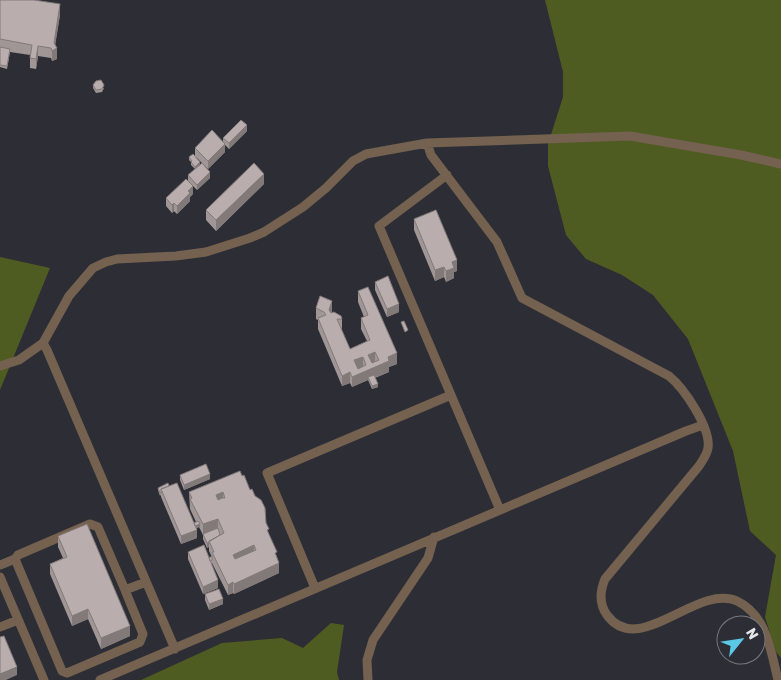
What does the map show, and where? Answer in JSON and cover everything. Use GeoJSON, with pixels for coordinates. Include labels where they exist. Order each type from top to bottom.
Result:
{"type":"FeatureCollection","features":[{"type":"Feature","properties":{"kind":"street"},"geometry":{"type":"LineString","coordinates":[[0,366],[19,360],[43,343],[73,290],[93,268],[117,258],[192,254],[236,244],[264,232],[303,207],[326,188],[353,161],[372,153],[440,142],[630,136],[742,155],[781,164]]}},
{"type":"Feature","properties":{"kind":"street"},"geometry":{"type":"LineString","coordinates":[[428,143],[431,155],[497,242],[522,298],[669,376],[686,394],[702,425],[708,443],[708,449],[703,461],[605,579],[601,591],[601,602],[606,614],[622,627],[636,629],[648,626],[706,602],[723,598],[736,601],[748,608],[766,633],[778,680]]}},
{"type":"Feature","properties":{"kind":"street"},"geometry":{"type":"LineString","coordinates":[[447,176],[379,226],[500,510]]}},
{"type":"Feature","properties":{"kind":"street"},"geometry":{"type":"LineString","coordinates":[[43,343],[48,350],[175,649]]}},
{"type":"Feature","properties":{"kind":"street"},"geometry":{"type":"LineString","coordinates":[[315,588],[267,473],[451,396]]}},
{"type":"Feature","properties":{"kind":"street"},"geometry":{"type":"LineString","coordinates":[[100,680],[702,425]]}},
{"type":"Feature","properties":{"kind":"street"},"geometry":{"type":"LineString","coordinates":[[0,565],[15,559],[18,554],[90,524],[98,527],[143,634],[140,642],[67,673],[62,671],[15,559]]}},
{"type":"Feature","properties":{"kind":"street"},"geometry":{"type":"LineString","coordinates":[[368,680],[367,660],[373,640],[428,558],[434,537]]}},
{"type":"Feature","properties":{"kind":"street"},"geometry":{"type":"LineString","coordinates":[[0,577],[44,680]]}},
{"type":"Feature","properties":{"kind":"street"},"geometry":{"type":"LineString","coordinates":[[126,590],[146,582]]}},
{"type":"Feature","properties":{"kind":"street"},"geometry":{"type":"LineString","coordinates":[[0,628],[18,620]]}},
{"type":"Feature","properties":{"kind":"green space"},"geometry":{"type":"Polygon","coordinates":[[[545,0],[781,0],[781,658],[776,652],[765,615],[776,555],[750,531],[733,451],[688,339],[653,295],[622,275],[586,259],[566,235],[548,166],[548,144],[563,97],[563,72],[545,0]]]}},
{"type":"Feature","properties":{"kind":"green space"},"geometry":{"type":"Polygon","coordinates":[[[0,257],[50,268],[0,390],[0,257]]]}},
{"type":"Feature","properties":{"kind":"green space"},"geometry":{"type":"Polygon","coordinates":[[[331,623],[344,625],[337,672],[339,680],[141,680],[222,643],[282,638],[303,648],[331,623]]]}},
{"type":"Feature","properties":{"kind":"building"},"geometry":{"type":"Polygon","coordinates":[[[0,0],[34,0],[60,4],[54,43],[57,48],[52,51],[51,48],[38,46],[36,59],[30,58],[32,45],[0,39],[0,0]]]}},
{"type":"Feature","properties":{"kind":"building"},"geometry":{"type":"Polygon","coordinates":[[[0,47],[10,49],[7,66],[0,65],[0,47]]]}},
{"type":"Feature","properties":{"kind":"building"},"geometry":{"type":"Polygon","coordinates":[[[101,80],[104,85],[102,89],[96,90],[93,85],[96,81],[101,80]]]}},
{"type":"Feature","properties":{"kind":"building"},"geometry":{"type":"Polygon","coordinates":[[[241,120],[247,125],[229,143],[223,138],[241,120]]]}},
{"type":"Feature","properties":{"kind":"building"},"geometry":{"type":"Polygon","coordinates":[[[212,130],[225,144],[208,161],[195,148],[212,130]]]}},
{"type":"Feature","properties":{"kind":"building"},"geometry":{"type":"Polygon","coordinates":[[[193,154],[200,162],[195,167],[189,157],[193,154]]]}},
{"type":"Feature","properties":{"kind":"building"},"geometry":{"type":"Polygon","coordinates":[[[202,163],[210,172],[197,185],[188,175],[202,163]]]}},
{"type":"Feature","properties":{"kind":"building"},"geometry":{"type":"Polygon","coordinates":[[[254,163],[264,174],[216,220],[206,210],[254,163]]]}},
{"type":"Feature","properties":{"kind":"building"},"geometry":{"type":"Polygon","coordinates":[[[186,179],[193,186],[188,191],[190,193],[177,206],[174,203],[172,205],[166,198],[186,179]]]}},
{"type":"Feature","properties":{"kind":"building"},"geometry":{"type":"Polygon","coordinates":[[[436,210],[457,260],[452,262],[454,268],[446,271],[444,267],[435,270],[414,219],[436,210]]]}},
{"type":"Feature","properties":{"kind":"building"},"geometry":{"type":"Polygon","coordinates":[[[388,276],[399,304],[387,309],[375,282],[388,276]]]}},
{"type":"Feature","properties":{"kind":"building"},"geometry":{"type":"Polygon","coordinates":[[[368,287],[397,353],[388,357],[389,361],[352,377],[350,372],[342,376],[318,318],[326,315],[316,308],[320,296],[332,301],[329,310],[331,313],[334,312],[341,316],[342,319],[337,319],[350,349],[370,340],[361,318],[368,315],[358,291],[368,287]],[[375,352],[368,355],[372,363],[379,360],[375,352]],[[363,357],[354,360],[358,369],[366,365],[363,357]]]}},
{"type":"Feature","properties":{"kind":"building"},"geometry":{"type":"Polygon","coordinates":[[[404,321],[408,330],[405,332],[401,322],[404,321]]]}},
{"type":"Feature","properties":{"kind":"building"},"geometry":{"type":"Polygon","coordinates":[[[374,375],[378,384],[372,386],[368,377],[374,375]]]}},
{"type":"Feature","properties":{"kind":"building"},"geometry":{"type":"Polygon","coordinates":[[[206,464],[210,474],[184,485],[180,475],[206,464]]]}},
{"type":"Feature","properties":{"kind":"building"},"geometry":{"type":"Polygon","coordinates":[[[240,471],[242,476],[244,475],[250,490],[252,489],[265,508],[266,523],[269,529],[267,530],[277,552],[275,553],[279,563],[228,585],[212,552],[214,552],[209,541],[224,533],[218,519],[203,524],[190,499],[192,498],[189,492],[240,471]],[[223,492],[216,495],[218,500],[225,498],[223,492]],[[254,545],[233,555],[235,559],[256,550],[254,545]]]}},
{"type":"Feature","properties":{"kind":"building"},"geometry":{"type":"Polygon","coordinates":[[[168,483],[169,486],[161,489],[160,493],[158,488],[168,483]]]}},
{"type":"Feature","properties":{"kind":"building"},"geometry":{"type":"Polygon","coordinates":[[[177,483],[197,530],[181,536],[161,489],[177,483]]]}},
{"type":"Feature","properties":{"kind":"building"},"geometry":{"type":"Polygon","coordinates":[[[198,521],[200,524],[195,526],[194,523],[198,521]]]}},
{"type":"Feature","properties":{"kind":"building"},"geometry":{"type":"Polygon","coordinates":[[[87,524],[130,626],[101,638],[88,609],[72,616],[50,564],[67,557],[58,536],[87,524]]]}},
{"type":"Feature","properties":{"kind":"building"},"geometry":{"type":"Polygon","coordinates":[[[218,528],[220,535],[207,543],[203,534],[218,528]]]}},
{"type":"Feature","properties":{"kind":"building"},"geometry":{"type":"Polygon","coordinates":[[[204,545],[218,580],[203,587],[188,552],[204,545]]]}},
{"type":"Feature","properties":{"kind":"building"},"geometry":{"type":"Polygon","coordinates":[[[219,589],[223,599],[209,604],[205,594],[219,589]]]}},
{"type":"Feature","properties":{"kind":"building"},"geometry":{"type":"Polygon","coordinates":[[[4,636],[17,667],[0,674],[0,637],[4,636]]]}}]}
